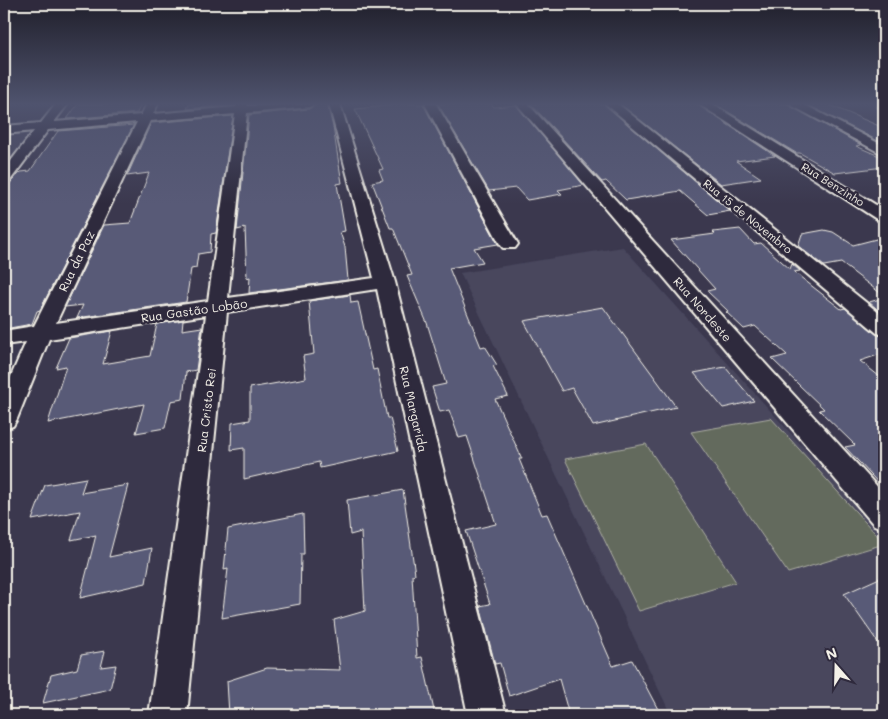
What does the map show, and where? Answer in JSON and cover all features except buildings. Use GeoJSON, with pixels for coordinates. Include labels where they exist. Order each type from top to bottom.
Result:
{"type":"FeatureCollection","features":[{"type":"Feature","properties":{"kind":"street"},"geometry":{"type":"LineString","coordinates":[[4,179],[37,138]]}},
{"type":"Feature","properties":{"kind":"street","name":"Rua da Paz"},"geometry":{"type":"LineString","coordinates":[[4,419],[41,333],[135,138]]}},
{"type":"Feature","properties":{"kind":"street","name":"Rua Cristo Rei"},"geometry":{"type":"LineString","coordinates":[[168,715],[219,306],[238,138]]}},
{"type":"Feature","properties":{"kind":"street","name":"Rua Margarida"},"geometry":{"type":"LineString","coordinates":[[345,138],[385,282],[487,715]]}},
{"type":"Feature","properties":{"kind":"street"},"geometry":{"type":"LineString","coordinates":[[449,138],[509,244]]}},
{"type":"Feature","properties":{"kind":"street","name":"Rua Nordeste"},"geometry":{"type":"LineString","coordinates":[[552,138],[884,515]]}},
{"type":"Feature","properties":{"kind":"street","name":"Rua 15 de Novembro"},"geometry":{"type":"LineString","coordinates":[[652,138],[884,328]]}},
{"type":"Feature","properties":{"kind":"street","name":"Rua Benzinho"},"geometry":{"type":"LineString","coordinates":[[758,138],[884,217]]}},
{"type":"Feature","properties":{"kind":"street"},"geometry":{"type":"LineString","coordinates":[[859,138],[884,151]]}},
{"type":"Feature","properties":{"kind":"street","name":"Rua Gastão Lobão"},"geometry":{"type":"LineString","coordinates":[[4,338],[385,282]]}},
{"type":"Feature","properties":{"kind":"shaded area"},"geometry":{"type":"Polygon","coordinates":[[[4,138],[29,138],[4,169],[4,138]]]}},
{"type":"Feature","properties":{"kind":"shaded area"},"geometry":{"type":"Polygon","coordinates":[[[623,247],[884,537],[884,715],[662,715],[670,713],[460,273],[623,247]]]}},
{"type":"Feature","properties":{"kind":"green space"},"geometry":{"type":"Polygon","coordinates":[[[771,418],[884,544],[788,573],[691,432],[771,418]]]}},
{"type":"Feature","properties":{"kind":"green space"},"geometry":{"type":"Polygon","coordinates":[[[646,444],[736,582],[639,611],[565,459],[646,444]]]}}]}
